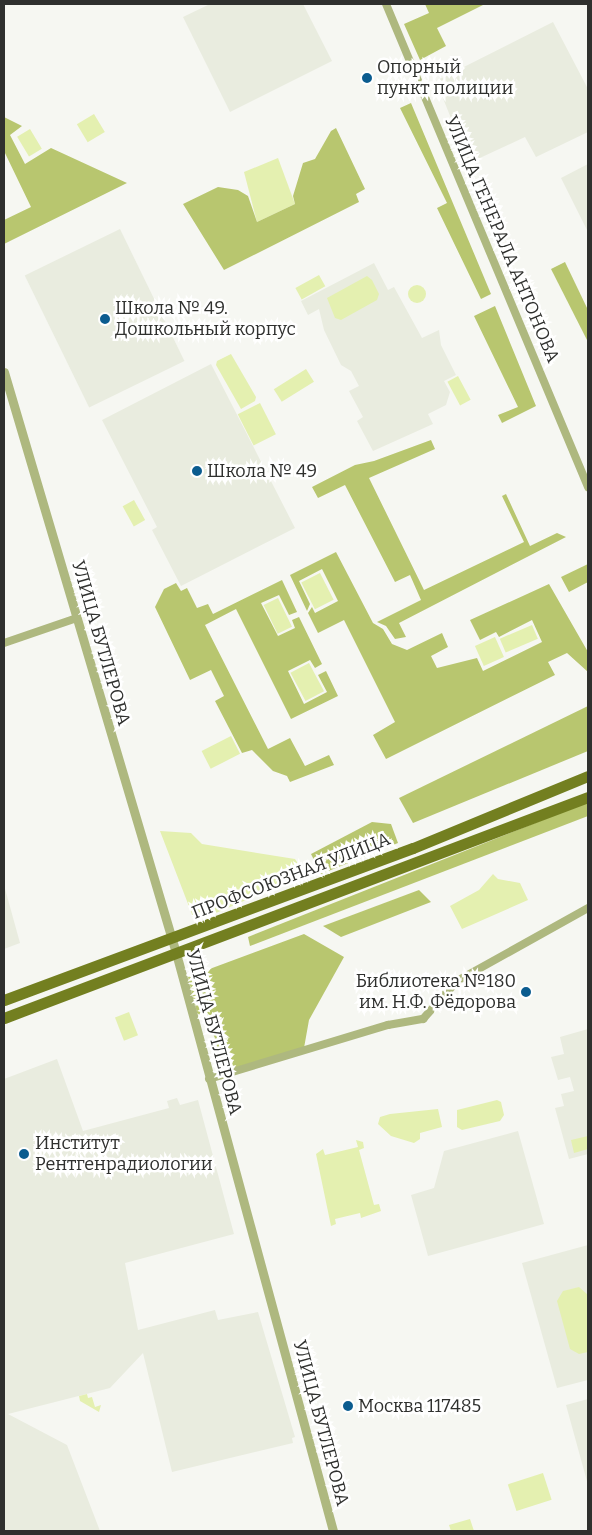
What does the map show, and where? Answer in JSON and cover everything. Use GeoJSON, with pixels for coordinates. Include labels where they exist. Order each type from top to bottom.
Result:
{"type":"FeatureCollection","features":[{"type":"Feature","properties":{"kind":"main road","name":"ПРОФСОЮЗНАЯ УЛИЦА"},"geometry":{"type":"LineString","coordinates":[[4,1000],[172,940],[424,844],[588,776]]}},
{"type":"Feature","properties":{"kind":"main road","name":"ПРОФСОЮЗНАЯ УЛИЦА"},"geometry":{"type":"LineString","coordinates":[[4,1018],[588,797]]}},
{"type":"Feature","properties":{"kind":"street","name":"УЛИЦА ГЕНЕРАЛА АНТОНОВА"},"geometry":{"type":"LineString","coordinates":[[386,4],[588,487]]}},
{"type":"Feature","properties":{"kind":"street","name":"УЛИЦА БУТЛЕРОВА"},"geometry":{"type":"LineString","coordinates":[[4,372],[176,954],[333,1531]]}},
{"type":"Feature","properties":{"kind":"street"},"geometry":{"type":"LineString","coordinates":[[4,643],[77,618]]}},
{"type":"Feature","properties":{"kind":"street"},"geometry":{"type":"LineString","coordinates":[[209,1079],[388,1025],[423,1019],[457,981],[588,908]]}},
{"type":"Feature","properties":{"kind":"shaded area"},"geometry":{"type":"Polygon","coordinates":[[[210,4],[303,4],[332,61],[230,112],[183,17],[210,4]]]}},
{"type":"Feature","properties":{"kind":"shaded area"},"geometry":{"type":"Polygon","coordinates":[[[553,22],[588,89],[588,132],[536,157],[525,137],[469,163],[436,81],[553,22]]]}},
{"type":"Feature","properties":{"kind":"shaded area"},"geometry":{"type":"Polygon","coordinates":[[[588,164],[588,232],[561,178],[588,164]]]}},
{"type":"Feature","properties":{"kind":"shaded area","name":"Школа № 49. Дошкольный корпус"},"geometry":{"type":"Polygon","coordinates":[[[120,229],[184,361],[89,408],[25,275],[120,229]]]}},
{"type":"Feature","properties":{"kind":"shaded area"},"geometry":{"type":"Polygon","coordinates":[[[374,263],[388,290],[394,287],[422,338],[439,330],[441,345],[456,375],[444,381],[450,392],[446,405],[428,414],[433,424],[373,451],[357,421],[363,417],[349,391],[359,386],[351,371],[341,365],[324,330],[319,309],[308,315],[301,301],[374,263]]]}},
{"type":"Feature","properties":{"kind":"shaded area","name":"Школа № 49"},"geometry":{"type":"Polygon","coordinates":[[[211,364],[295,528],[181,586],[152,530],[157,527],[102,420],[211,364]]]}},
{"type":"Feature","properties":{"kind":"shaded area"},"geometry":{"type":"Polygon","coordinates":[[[4,885],[20,943],[4,949],[4,885]]]}},
{"type":"Feature","properties":{"kind":"shaded area"},"geometry":{"type":"Polygon","coordinates":[[[588,1029],[588,1154],[569,1159],[555,1108],[564,1106],[561,1094],[574,1091],[570,1077],[558,1080],[551,1057],[564,1054],[560,1037],[588,1029]]]}},
{"type":"Feature","properties":{"kind":"shaded area"},"geometry":{"type":"Polygon","coordinates":[[[57,1059],[83,1131],[169,1108],[167,1101],[177,1098],[180,1105],[198,1100],[234,1234],[125,1263],[138,1330],[215,1310],[218,1320],[258,1312],[295,1437],[292,1438],[293,1443],[172,1472],[143,1353],[110,1388],[8,1414],[67,1445],[100,1531],[4,1531],[4,1079],[57,1059]]]}},
{"type":"Feature","properties":{"kind":"shaded area"},"geometry":{"type":"Polygon","coordinates":[[[518,1131],[544,1224],[428,1256],[411,1195],[434,1188],[444,1151],[518,1131]]]}},
{"type":"Feature","properties":{"kind":"shaded area"},"geometry":{"type":"Polygon","coordinates":[[[588,1245],[588,1380],[557,1388],[522,1263],[588,1245]]]}},
{"type":"Feature","properties":{"kind":"shaded area"},"geometry":{"type":"Polygon","coordinates":[[[588,1399],[588,1485],[566,1405],[588,1399]]]}},
{"type":"Feature","properties":{"kind":"green space"},"geometry":{"type":"Polygon","coordinates":[[[425,4],[485,4],[437,28],[446,46],[420,60],[404,24],[429,13],[425,4]]]}},
{"type":"Feature","properties":{"kind":"green space"},"geometry":{"type":"Polygon","coordinates":[[[411,103],[491,294],[481,299],[437,208],[447,203],[400,108],[411,103]]]}},
{"type":"Feature","properties":{"kind":"green space"},"geometry":{"type":"Polygon","coordinates":[[[94,114],[105,132],[88,142],[77,124],[94,114]]]}},
{"type":"Feature","properties":{"kind":"green space"},"geometry":{"type":"Polygon","coordinates":[[[4,117],[22,126],[10,135],[25,164],[51,148],[127,183],[4,244],[4,220],[31,207],[4,151],[4,117]]]}},
{"type":"Feature","properties":{"kind":"green space"},"geometry":{"type":"Polygon","coordinates":[[[336,128],[365,189],[356,194],[359,202],[224,270],[183,204],[218,187],[238,190],[248,196],[257,222],[295,204],[293,196],[303,163],[315,159],[331,131],[336,128]]]}},
{"type":"Feature","properties":{"kind":"green space"},"geometry":{"type":"Polygon","coordinates":[[[30,129],[42,149],[29,156],[17,137],[30,129]]]}},
{"type":"Feature","properties":{"kind":"green space"},"geometry":{"type":"Polygon","coordinates":[[[278,158],[295,204],[257,222],[244,172],[278,158]]]}},
{"type":"Feature","properties":{"kind":"green space"},"geometry":{"type":"Polygon","coordinates":[[[565,262],[588,310],[588,342],[551,269],[565,262]]]}},
{"type":"Feature","properties":{"kind":"green space"},"geometry":{"type":"Polygon","coordinates":[[[319,275],[325,286],[302,299],[295,288],[319,275]]]}},
{"type":"Feature","properties":{"kind":"green space"},"geometry":{"type":"Polygon","coordinates":[[[367,276],[372,280],[379,294],[377,300],[341,320],[335,318],[327,298],[367,276]]]}},
{"type":"Feature","properties":{"kind":"green space"},"geometry":{"type":"Polygon","coordinates":[[[417,285],[423,288],[426,294],[423,300],[417,303],[411,300],[408,294],[411,288],[417,285]]]}},
{"type":"Feature","properties":{"kind":"green space"},"geometry":{"type":"Polygon","coordinates":[[[495,306],[536,406],[502,423],[498,415],[518,407],[474,316],[495,306]]]}},
{"type":"Feature","properties":{"kind":"green space"},"geometry":{"type":"Polygon","coordinates":[[[231,354],[256,397],[255,401],[241,409],[216,365],[217,361],[231,354]]]}},
{"type":"Feature","properties":{"kind":"green space"},"geometry":{"type":"Polygon","coordinates":[[[306,369],[314,382],[282,402],[274,389],[306,369]]]}},
{"type":"Feature","properties":{"kind":"green space"},"geometry":{"type":"Polygon","coordinates":[[[458,376],[471,400],[460,405],[447,382],[458,376]]]}},
{"type":"Feature","properties":{"kind":"green space"},"geometry":{"type":"Polygon","coordinates":[[[260,403],[276,434],[254,446],[238,414],[260,403]]]}},
{"type":"Feature","properties":{"kind":"green space"},"geometry":{"type":"Polygon","coordinates":[[[431,440],[435,449],[369,478],[424,590],[524,542],[502,496],[506,494],[530,546],[557,533],[566,537],[399,623],[406,637],[395,639],[386,626],[377,622],[421,600],[410,575],[395,582],[345,485],[318,498],[312,487],[355,465],[374,461],[431,440]]]}},
{"type":"Feature","properties":{"kind":"green space"},"geometry":{"type":"Polygon","coordinates":[[[134,500],[145,520],[134,526],[123,506],[134,500]]]}},
{"type":"Feature","properties":{"kind":"green space"},"geometry":{"type":"Polygon","coordinates":[[[336,552],[373,623],[383,629],[392,644],[407,650],[442,633],[448,647],[431,656],[437,668],[477,658],[483,671],[542,642],[532,620],[499,637],[496,632],[480,640],[470,620],[549,584],[588,652],[588,672],[567,653],[548,662],[555,675],[386,759],[373,735],[395,722],[344,620],[318,633],[308,613],[312,607],[315,613],[338,601],[322,569],[299,581],[310,604],[307,611],[290,575],[336,552]]]}},
{"type":"Feature","properties":{"kind":"green space"},"geometry":{"type":"Polygon","coordinates":[[[588,564],[588,582],[569,592],[561,577],[588,564]]]}},
{"type":"Feature","properties":{"kind":"green space"},"geometry":{"type":"Polygon","coordinates":[[[320,573],[334,600],[315,609],[301,583],[320,573]]]}},
{"type":"Feature","properties":{"kind":"green space"},"geometry":{"type":"Polygon","coordinates":[[[282,580],[297,612],[289,615],[279,595],[261,603],[278,636],[295,628],[292,620],[299,617],[322,664],[315,668],[310,660],[288,671],[304,704],[327,692],[318,675],[326,671],[338,696],[291,719],[236,609],[205,625],[268,749],[290,738],[305,766],[329,755],[334,765],[290,782],[287,776],[273,771],[252,750],[242,753],[215,701],[224,696],[211,670],[190,680],[155,607],[164,589],[176,583],[181,591],[187,588],[197,608],[208,604],[213,614],[282,580]]]}},
{"type":"Feature","properties":{"kind":"green space"},"geometry":{"type":"Polygon","coordinates":[[[278,598],[292,627],[278,634],[264,605],[278,598]]]}},
{"type":"Feature","properties":{"kind":"green space"},"geometry":{"type":"Polygon","coordinates":[[[532,625],[538,639],[506,652],[500,639],[532,625]]]}},
{"type":"Feature","properties":{"kind":"green space"},"geometry":{"type":"Polygon","coordinates":[[[495,637],[504,657],[484,666],[475,646],[495,637]]]}},
{"type":"Feature","properties":{"kind":"green space"},"geometry":{"type":"Polygon","coordinates":[[[309,663],[324,691],[305,701],[290,673],[309,663]]]}},
{"type":"Feature","properties":{"kind":"green space"},"geometry":{"type":"Polygon","coordinates":[[[588,706],[588,751],[413,823],[399,798],[588,706]]]}},
{"type":"Feature","properties":{"kind":"green space"},"geometry":{"type":"Polygon","coordinates":[[[231,736],[240,754],[211,769],[202,751],[231,736]]]}},
{"type":"Feature","properties":{"kind":"green space"},"geometry":{"type":"Polygon","coordinates":[[[588,802],[588,816],[250,946],[248,937],[588,802]]]}},
{"type":"Feature","properties":{"kind":"green space"},"geometry":{"type":"Polygon","coordinates":[[[372,822],[391,824],[398,843],[321,874],[311,854],[372,822]]]}},
{"type":"Feature","properties":{"kind":"green space"},"geometry":{"type":"Polygon","coordinates":[[[160,831],[191,833],[202,844],[295,859],[308,879],[286,883],[195,922],[160,831]]]}},
{"type":"Feature","properties":{"kind":"green space"},"geometry":{"type":"Polygon","coordinates":[[[493,874],[498,879],[520,883],[528,900],[462,929],[450,906],[479,890],[493,874]]]}},
{"type":"Feature","properties":{"kind":"green space"},"geometry":{"type":"Polygon","coordinates":[[[419,890],[431,902],[341,937],[323,926],[419,890]]]}},
{"type":"Feature","properties":{"kind":"green space"},"geometry":{"type":"Polygon","coordinates":[[[304,934],[344,957],[309,1020],[304,1048],[224,1071],[210,1022],[197,1013],[188,977],[304,934]]]}},
{"type":"Feature","properties":{"kind":"green space"},"geometry":{"type":"Polygon","coordinates":[[[129,1012],[138,1035],[124,1041],[115,1017],[129,1012]]]}},
{"type":"Feature","properties":{"kind":"green space"},"geometry":{"type":"Polygon","coordinates":[[[497,1100],[501,1102],[504,1115],[500,1121],[462,1130],[457,1127],[457,1110],[497,1100]]]}},
{"type":"Feature","properties":{"kind":"green space"},"geometry":{"type":"Polygon","coordinates":[[[438,1109],[442,1127],[420,1133],[420,1139],[414,1143],[391,1136],[378,1124],[380,1117],[390,1114],[438,1109]]]}},
{"type":"Feature","properties":{"kind":"green space"},"geometry":{"type":"Polygon","coordinates":[[[588,1136],[588,1149],[574,1153],[571,1140],[588,1136]]]}},
{"type":"Feature","properties":{"kind":"green space"},"geometry":{"type":"Polygon","coordinates":[[[356,1140],[363,1142],[364,1148],[359,1150],[374,1205],[379,1204],[381,1211],[361,1218],[360,1213],[335,1219],[336,1224],[331,1226],[316,1154],[323,1149],[325,1155],[358,1147],[356,1140]]]}},
{"type":"Feature","properties":{"kind":"green space"},"geometry":{"type":"Polygon","coordinates":[[[579,1287],[588,1295],[588,1352],[579,1354],[570,1349],[557,1301],[563,1291],[579,1287]]]}},
{"type":"Feature","properties":{"kind":"green space"},"geometry":{"type":"Polygon","coordinates":[[[87,1394],[88,1398],[92,1397],[95,1407],[101,1405],[99,1412],[80,1401],[79,1396],[87,1394]]]}},
{"type":"Feature","properties":{"kind":"green space"},"geometry":{"type":"Polygon","coordinates":[[[543,1473],[552,1500],[516,1511],[508,1484],[543,1473]]]}},
{"type":"Feature","properties":{"kind":"green space"},"geometry":{"type":"Polygon","coordinates":[[[470,1519],[474,1531],[451,1531],[449,1525],[470,1519]]]}},
{"type":"Feature","properties":{"kind":"place","name":"Опорный пункт полиции"},"geometry":{"type":"Point","coordinates":[367,78]}},
{"type":"Feature","properties":{"kind":"place","name":"Школа № 49. Дошкольный корпус"},"geometry":{"type":"Point","coordinates":[105,319]}},
{"type":"Feature","properties":{"kind":"place","name":"Школа № 49"},"geometry":{"type":"Point","coordinates":[197,471]}},
{"type":"Feature","properties":{"kind":"place","name":"Библиотека №180 им. Н.Ф. Фёдорова"},"geometry":{"type":"Point","coordinates":[526,992]}},
{"type":"Feature","properties":{"kind":"place","name":"Институт Рентгенрадиологии"},"geometry":{"type":"Point","coordinates":[24,1154]}},
{"type":"Feature","properties":{"kind":"place","name":"Москва 117485"},"geometry":{"type":"Point","coordinates":[348,1406]}}]}
